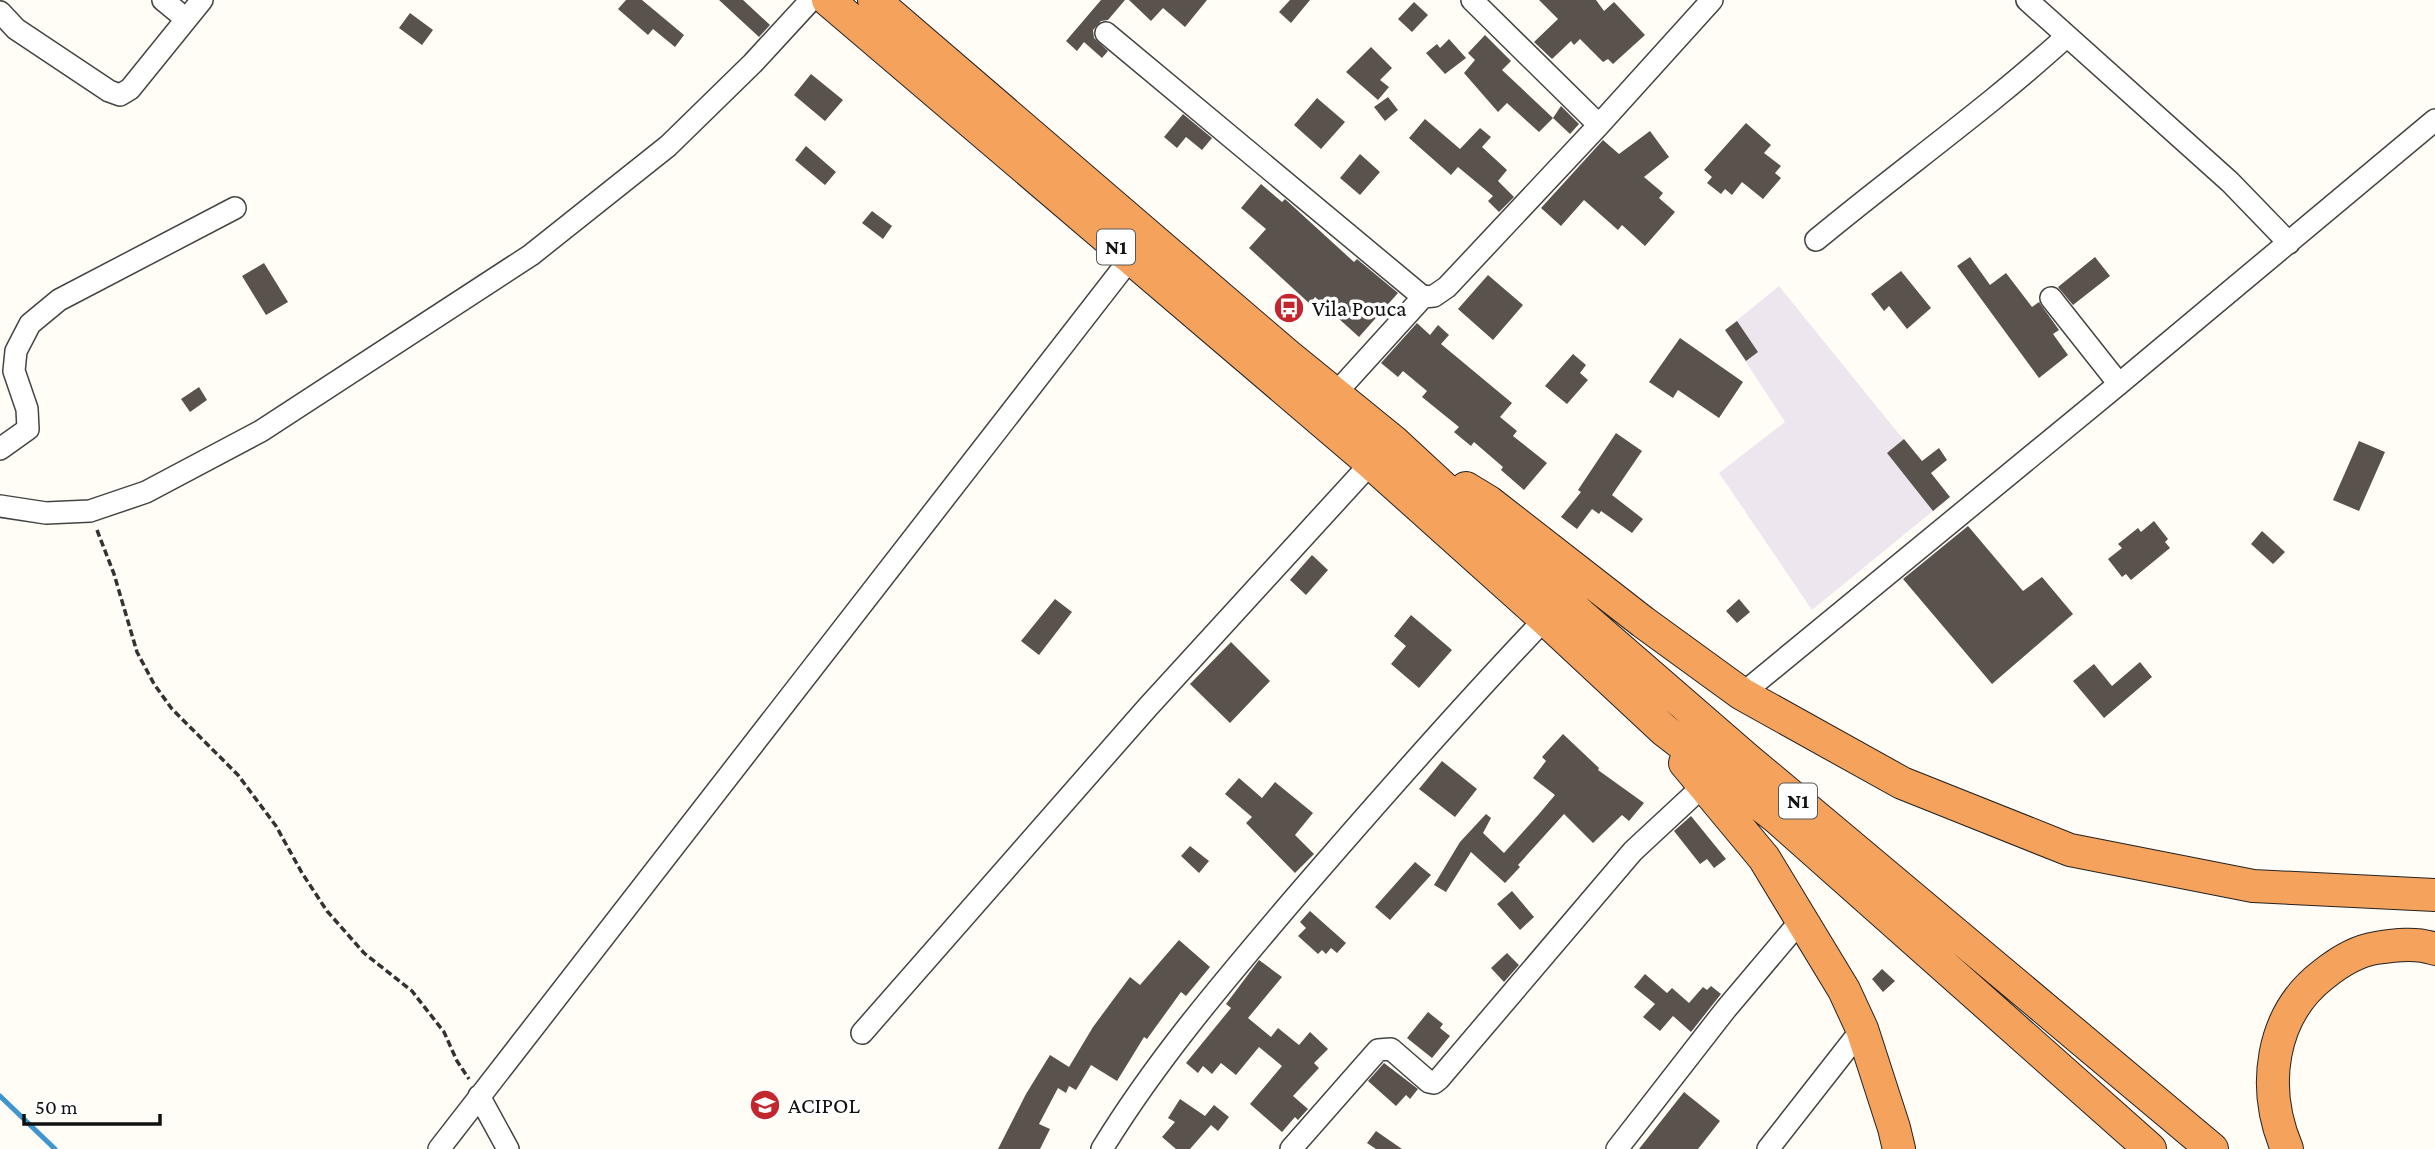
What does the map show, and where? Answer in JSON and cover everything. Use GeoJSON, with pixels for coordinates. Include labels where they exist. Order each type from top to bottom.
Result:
{"type":"FeatureCollection","features":[{"type":"Feature","properties":{"kind":"highway","name":"N1"},"geometry":{"type":"LineString","coordinates":[[828,0],[1371,463],[1664,730],[1776,817],[2150,1149]]}},
{"type":"Feature","properties":{"kind":"highway","name":"N1"},"geometry":{"type":"LineString","coordinates":[[874,0],[1394,442],[1591,624],[1758,768],[2212,1149]]}},
{"type":"Feature","properties":{"kind":"highway"},"geometry":{"type":"LineString","coordinates":[[1394,442],[1489,502],[1643,622],[1742,694],[1902,783],[2070,850],[2253,886],[2435,895]]}},
{"type":"Feature","properties":{"kind":"highway"},"geometry":{"type":"LineString","coordinates":[[1664,730],[1703,786],[1764,858],[1844,989],[1862,1029],[1899,1149]]}},
{"type":"Feature","properties":{"kind":"highway"},"geometry":{"type":"LineString","coordinates":[[2287,1149],[2274,1107],[2274,1053],[2287,1016],[2308,986],[2332,967],[2362,950],[2394,945],[2435,949]]}},
{"type":"Feature","properties":{"kind":"street"},"geometry":{"type":"LineString","coordinates":[[163,0],[186,19]]}},
{"type":"Feature","properties":{"kind":"street"},"geometry":{"type":"LineString","coordinates":[[0,12],[16,29],[109,91],[120,95],[130,89],[202,0]]}},
{"type":"Feature","properties":{"kind":"street"},"geometry":{"type":"LineString","coordinates":[[0,506],[46,513],[90,511],[146,492],[261,431],[531,255],[668,146],[753,63],[811,0]]}},
{"type":"Feature","properties":{"kind":"street"},"geometry":{"type":"LineString","coordinates":[[1472,0],[1599,125]]}},
{"type":"Feature","properties":{"kind":"street"},"geometry":{"type":"LineString","coordinates":[[1335,394],[1423,297],[1434,296],[1447,287],[1712,0]]}},
{"type":"Feature","properties":{"kind":"street"},"geometry":{"type":"LineString","coordinates":[[2027,0],[2230,182],[2289,243]]}},
{"type":"Feature","properties":{"kind":"street"},"geometry":{"type":"LineString","coordinates":[[1106,33],[1423,297]]}},
{"type":"Feature","properties":{"kind":"street"},"geometry":{"type":"LineString","coordinates":[[1816,240],[1866,198],[1984,109],[2067,36]]}},
{"type":"Feature","properties":{"kind":"street"},"geometry":{"type":"LineString","coordinates":[[1742,694],[2435,120]]}},
{"type":"Feature","properties":{"kind":"street"},"geometry":{"type":"LineString","coordinates":[[0,449],[28,429],[27,410],[14,371],[16,351],[30,324],[59,300],[235,208]]}},
{"type":"Feature","properties":{"kind":"street"},"geometry":{"type":"LineString","coordinates":[[439,1149],[1130,259]]}},
{"type":"Feature","properties":{"kind":"street"},"geometry":{"type":"LineString","coordinates":[[2051,298],[2119,384]]}},
{"type":"Feature","properties":{"kind":"street"},"geometry":{"type":"LineString","coordinates":[[862,1033],[1147,708],[1371,463]]}},
{"type":"Feature","properties":{"kind":"street"},"geometry":{"type":"LineString","coordinates":[[1107,1147],[1162,1058],[1230,972],[1460,709],[1545,619]]}},
{"type":"Feature","properties":{"kind":"street"},"geometry":{"type":"LineString","coordinates":[[1291,1149],[1378,1050],[1391,1049],[1429,1082],[1434,1083],[1439,1079],[1633,851],[1703,786]]}},
{"type":"Feature","properties":{"kind":"street"},"geometry":{"type":"LineString","coordinates":[[1617,1149],[1726,1009],[1802,919]]}},
{"type":"Feature","properties":{"kind":"street"},"geometry":{"type":"LineString","coordinates":[[1768,1149],[1862,1029]]}},
{"type":"Feature","properties":{"kind":"street"},"geometry":{"type":"LineString","coordinates":[[479,1096],[508,1149]]}},
{"type":"Feature","properties":{"kind":"path"},"geometry":{"type":"LineString","coordinates":[[90,511],[114,574],[137,652],[154,684],[172,709],[238,775],[276,826],[327,911],[364,953],[412,991],[420,1001],[444,1032],[479,1096]]}},
{"type":"Feature","properties":{"kind":"shaded area"},"geometry":{"type":"Polygon","coordinates":[[[1779,286],[1950,497],[1812,610],[1719,473],[1785,422],[1725,330],[1779,286]]]}},
{"type":"Feature","properties":{"kind":"building"},"geometry":{"type":"Polygon","coordinates":[[[626,0],[642,0],[684,35],[675,47],[653,29],[648,35],[618,9],[626,0]]]}},
{"type":"Feature","properties":{"kind":"building"},"geometry":{"type":"Polygon","coordinates":[[[719,0],[743,0],[770,25],[759,37],[719,0]]]}},
{"type":"Feature","properties":{"kind":"building"},"geometry":{"type":"Polygon","coordinates":[[[1101,0],[1125,0],[1108,20],[1101,21],[1093,30],[1094,38],[1108,51],[1102,58],[1084,42],[1077,51],[1066,41],[1101,0]]]}},
{"type":"Feature","properties":{"kind":"building"},"geometry":{"type":"Polygon","coordinates":[[[1129,0],[1207,0],[1185,27],[1163,8],[1151,21],[1129,0]]]}},
{"type":"Feature","properties":{"kind":"building"},"geometry":{"type":"Polygon","coordinates":[[[1290,0],[1310,0],[1291,23],[1279,12],[1290,0]]]}},
{"type":"Feature","properties":{"kind":"building"},"geometry":{"type":"Polygon","coordinates":[[[1539,0],[1596,0],[1604,11],[1614,2],[1645,35],[1613,64],[1608,59],[1603,62],[1580,39],[1574,45],[1571,41],[1552,59],[1534,42],[1558,19],[1539,0]]]}},
{"type":"Feature","properties":{"kind":"building"},"geometry":{"type":"Polygon","coordinates":[[[1414,2],[1428,15],[1412,32],[1398,19],[1414,2]]]}},
{"type":"Feature","properties":{"kind":"building"},"geometry":{"type":"Polygon","coordinates":[[[410,13],[433,30],[422,45],[399,28],[410,13]]]}},
{"type":"Feature","properties":{"kind":"building"},"geometry":{"type":"Polygon","coordinates":[[[1485,35],[1511,61],[1502,70],[1553,118],[1539,132],[1507,103],[1498,112],[1464,73],[1475,60],[1468,53],[1485,35]]]}},
{"type":"Feature","properties":{"kind":"building"},"geometry":{"type":"Polygon","coordinates":[[[1449,39],[1466,58],[1445,74],[1426,53],[1437,44],[1440,48],[1449,39]]]}},
{"type":"Feature","properties":{"kind":"building"},"geometry":{"type":"Polygon","coordinates":[[[1371,47],[1392,68],[1380,80],[1389,87],[1378,100],[1346,72],[1371,47]]]}},
{"type":"Feature","properties":{"kind":"building"},"geometry":{"type":"Polygon","coordinates":[[[811,74],[843,100],[825,121],[794,95],[811,74]]]}},
{"type":"Feature","properties":{"kind":"building"},"geometry":{"type":"Polygon","coordinates":[[[1388,97],[1398,110],[1385,121],[1374,107],[1388,97]]]}},
{"type":"Feature","properties":{"kind":"building"},"geometry":{"type":"Polygon","coordinates":[[[1317,98],[1345,122],[1321,149],[1294,125],[1317,98]]]}},
{"type":"Feature","properties":{"kind":"building"},"geometry":{"type":"Polygon","coordinates":[[[1561,106],[1579,124],[1570,134],[1553,118],[1561,106]]]}},
{"type":"Feature","properties":{"kind":"building"},"geometry":{"type":"Polygon","coordinates":[[[1183,114],[1212,138],[1202,150],[1186,137],[1177,148],[1164,137],[1183,114]]]}},
{"type":"Feature","properties":{"kind":"building"},"geometry":{"type":"Polygon","coordinates":[[[1425,119],[1460,149],[1480,128],[1491,137],[1482,147],[1507,170],[1498,181],[1514,197],[1499,212],[1488,201],[1493,196],[1458,167],[1451,175],[1409,138],[1425,119]]]}},
{"type":"Feature","properties":{"kind":"building"},"geometry":{"type":"Polygon","coordinates":[[[1746,123],[1771,145],[1764,153],[1781,166],[1775,173],[1781,178],[1763,199],[1742,182],[1732,195],[1725,189],[1721,194],[1707,183],[1712,177],[1704,170],[1746,123]]]}},
{"type":"Feature","properties":{"kind":"building"},"geometry":{"type":"Polygon","coordinates":[[[1650,131],[1669,157],[1644,177],[1663,193],[1659,198],[1675,212],[1645,246],[1622,225],[1618,230],[1584,200],[1561,226],[1541,208],[1603,140],[1619,154],[1650,131]]]}},
{"type":"Feature","properties":{"kind":"building"},"geometry":{"type":"Polygon","coordinates":[[[806,146],[836,172],[825,185],[795,160],[806,146]]]}},
{"type":"Feature","properties":{"kind":"building"},"geometry":{"type":"Polygon","coordinates":[[[1360,154],[1380,172],[1360,195],[1340,178],[1360,154]]]}},
{"type":"Feature","properties":{"kind":"building"},"geometry":{"type":"Polygon","coordinates":[[[1261,184],[1282,202],[1285,199],[1354,262],[1357,259],[1398,293],[1359,337],[1315,297],[1310,304],[1249,248],[1266,229],[1241,208],[1261,184]]]}},
{"type":"Feature","properties":{"kind":"building"},"geometry":{"type":"Polygon","coordinates":[[[872,211],[892,226],[883,239],[862,223],[872,211]]]}},
{"type":"Feature","properties":{"kind":"building"},"geometry":{"type":"Polygon","coordinates":[[[1970,257],[1990,285],[2006,273],[2032,307],[2039,302],[2059,330],[2053,334],[2068,355],[2039,378],[1957,266],[1970,257]]]}},
{"type":"Feature","properties":{"kind":"building"},"geometry":{"type":"Polygon","coordinates":[[[2095,257],[2110,276],[2073,305],[2058,287],[2095,257]]]}},
{"type":"Feature","properties":{"kind":"building"},"geometry":{"type":"Polygon","coordinates":[[[264,263],[288,302],[266,315],[242,276],[264,263]]]}},
{"type":"Feature","properties":{"kind":"building"},"geometry":{"type":"Polygon","coordinates":[[[1901,271],[1931,308],[1907,329],[1889,306],[1884,311],[1871,294],[1901,271]]]}},
{"type":"Feature","properties":{"kind":"building"},"geometry":{"type":"Polygon","coordinates":[[[1488,275],[1523,305],[1493,340],[1458,309],[1488,275]]]}},
{"type":"Feature","properties":{"kind":"building"},"geometry":{"type":"Polygon","coordinates":[[[1737,321],[1758,352],[1746,361],[1725,330],[1737,321]]]}},
{"type":"Feature","properties":{"kind":"building"},"geometry":{"type":"Polygon","coordinates":[[[1417,323],[1430,335],[1438,325],[1449,335],[1441,344],[1512,403],[1500,417],[1517,431],[1513,436],[1547,463],[1524,490],[1474,442],[1471,446],[1454,432],[1459,427],[1422,397],[1427,391],[1403,371],[1398,377],[1381,363],[1417,323]]]}},
{"type":"Feature","properties":{"kind":"building"},"geometry":{"type":"Polygon","coordinates":[[[1680,338],[1743,382],[1719,418],[1678,390],[1673,398],[1649,382],[1680,338]]]}},
{"type":"Feature","properties":{"kind":"building"},"geometry":{"type":"Polygon","coordinates":[[[1573,354],[1586,365],[1580,373],[1588,380],[1567,404],[1545,386],[1573,354]]]}},
{"type":"Feature","properties":{"kind":"building"},"geometry":{"type":"Polygon","coordinates":[[[199,387],[207,400],[190,412],[181,399],[199,387]]]}},
{"type":"Feature","properties":{"kind":"building"},"geometry":{"type":"Polygon","coordinates":[[[1616,433],[1642,451],[1612,495],[1643,519],[1632,533],[1601,511],[1599,514],[1592,509],[1577,529],[1561,517],[1581,492],[1578,490],[1616,433]]]}},
{"type":"Feature","properties":{"kind":"building"},"geometry":{"type":"Polygon","coordinates":[[[1904,439],[1922,461],[1939,448],[1947,460],[1931,473],[1950,497],[1933,511],[1887,453],[1904,439]]]}},
{"type":"Feature","properties":{"kind":"building"},"geometry":{"type":"Polygon","coordinates":[[[2359,441],[2385,452],[2359,511],[2333,500],[2359,441]]]}},
{"type":"Feature","properties":{"kind":"building"},"geometry":{"type":"Polygon","coordinates":[[[2154,521],[2168,539],[2165,542],[2170,548],[2131,580],[2126,574],[2122,577],[2108,559],[2122,548],[2118,544],[2138,528],[2141,532],[2154,521]]]}},
{"type":"Feature","properties":{"kind":"building"},"geometry":{"type":"Polygon","coordinates":[[[1968,526],[2023,591],[2042,577],[2073,614],[1992,684],[1903,579],[1968,526]]]}},
{"type":"Feature","properties":{"kind":"building"},"geometry":{"type":"Polygon","coordinates":[[[2262,531],[2285,552],[2273,564],[2251,544],[2262,531]]]}},
{"type":"Feature","properties":{"kind":"building"},"geometry":{"type":"Polygon","coordinates":[[[1312,555],[1328,570],[1306,595],[1290,580],[1312,555]]]}},
{"type":"Feature","properties":{"kind":"building"},"geometry":{"type":"Polygon","coordinates":[[[1055,599],[1072,612],[1039,655],[1021,641],[1055,599]]]}},
{"type":"Feature","properties":{"kind":"building"},"geometry":{"type":"Polygon","coordinates":[[[1739,599],[1750,612],[1737,623],[1726,611],[1739,599]]]}},
{"type":"Feature","properties":{"kind":"building"},"geometry":{"type":"Polygon","coordinates":[[[1411,615],[1452,650],[1419,688],[1391,664],[1406,646],[1394,636],[1411,615]]]}},
{"type":"Feature","properties":{"kind":"building"},"geometry":{"type":"Polygon","coordinates":[[[1231,642],[1270,681],[1230,723],[1190,684],[1231,642]]]}},
{"type":"Feature","properties":{"kind":"building"},"geometry":{"type":"Polygon","coordinates":[[[2140,662],[2152,677],[2104,718],[2073,681],[2094,664],[2112,686],[2140,662]]]}},
{"type":"Feature","properties":{"kind":"building"},"geometry":{"type":"Polygon","coordinates":[[[1563,734],[1599,768],[1598,770],[1644,803],[1629,821],[1622,815],[1593,843],[1564,814],[1505,883],[1471,852],[1446,892],[1434,885],[1460,842],[1486,814],[1491,818],[1483,833],[1504,853],[1539,814],[1555,795],[1533,778],[1546,761],[1542,757],[1563,734]]]}},
{"type":"Feature","properties":{"kind":"building"},"geometry":{"type":"Polygon","coordinates":[[[1442,761],[1477,789],[1455,817],[1419,789],[1442,761]]]}},
{"type":"Feature","properties":{"kind":"building"},"geometry":{"type":"Polygon","coordinates":[[[1239,778],[1262,798],[1275,782],[1313,813],[1295,835],[1314,854],[1295,873],[1246,823],[1252,817],[1225,794],[1239,778]]]}},
{"type":"Feature","properties":{"kind":"building"},"geometry":{"type":"Polygon","coordinates":[[[1691,816],[1726,859],[1714,868],[1707,859],[1700,864],[1674,831],[1691,816]]]}},
{"type":"Feature","properties":{"kind":"building"},"geometry":{"type":"Polygon","coordinates":[[[1190,846],[1209,861],[1199,873],[1181,856],[1190,846]]]}},
{"type":"Feature","properties":{"kind":"building"},"geometry":{"type":"Polygon","coordinates":[[[1415,862],[1431,875],[1390,920],[1375,907],[1415,862]]]}},
{"type":"Feature","properties":{"kind":"building"},"geometry":{"type":"Polygon","coordinates":[[[1512,891],[1534,917],[1520,930],[1497,904],[1512,891]]]}},
{"type":"Feature","properties":{"kind":"building"},"geometry":{"type":"Polygon","coordinates":[[[1310,911],[1346,943],[1337,953],[1331,948],[1326,954],[1322,950],[1318,954],[1298,936],[1306,928],[1300,922],[1310,911]]]}},
{"type":"Feature","properties":{"kind":"building"},"geometry":{"type":"Polygon","coordinates":[[[1179,940],[1210,967],[1186,996],[1181,992],[1147,1039],[1144,1037],[1117,1081],[1091,1065],[1076,1090],[1069,1086],[1066,1093],[1058,1088],[1039,1124],[1050,1129],[1040,1149],[998,1149],[1026,1094],[1050,1055],[1069,1067],[1093,1027],[1130,977],[1140,985],[1179,940]]]}},
{"type":"Feature","properties":{"kind":"building"},"geometry":{"type":"Polygon","coordinates":[[[1507,953],[1519,965],[1504,982],[1491,968],[1507,953]]]}},
{"type":"Feature","properties":{"kind":"building"},"geometry":{"type":"Polygon","coordinates":[[[1259,960],[1282,977],[1248,1018],[1271,1037],[1278,1028],[1299,1045],[1310,1032],[1328,1049],[1314,1063],[1319,1068],[1293,1096],[1308,1109],[1298,1120],[1295,1117],[1282,1132],[1250,1104],[1282,1066],[1259,1047],[1236,1075],[1221,1063],[1212,1074],[1203,1066],[1198,1073],[1186,1063],[1231,1008],[1226,1004],[1259,960]]]}},
{"type":"Feature","properties":{"kind":"building"},"geometry":{"type":"Polygon","coordinates":[[[1882,969],[1895,981],[1883,992],[1872,979],[1882,969]]]}},
{"type":"Feature","properties":{"kind":"building"},"geometry":{"type":"Polygon","coordinates":[[[1645,974],[1667,993],[1672,988],[1689,1003],[1703,987],[1707,990],[1711,986],[1721,994],[1691,1032],[1673,1016],[1660,1031],[1643,1017],[1655,1004],[1634,987],[1645,974]]]}},
{"type":"Feature","properties":{"kind":"building"},"geometry":{"type":"Polygon","coordinates":[[[1428,1012],[1443,1024],[1440,1028],[1450,1036],[1432,1058],[1407,1038],[1428,1012]]]}},
{"type":"Feature","properties":{"kind":"building"},"geometry":{"type":"Polygon","coordinates":[[[1384,1063],[1418,1089],[1410,1099],[1406,1095],[1396,1106],[1368,1081],[1384,1063]]]}},
{"type":"Feature","properties":{"kind":"building"},"geometry":{"type":"Polygon","coordinates":[[[1684,1092],[1720,1121],[1698,1149],[1639,1149],[1684,1092]]]}},
{"type":"Feature","properties":{"kind":"building"},"geometry":{"type":"Polygon","coordinates":[[[1180,1099],[1205,1116],[1214,1105],[1229,1117],[1218,1131],[1211,1125],[1190,1149],[1176,1149],[1162,1137],[1175,1122],[1168,1118],[1180,1099]]]}},
{"type":"Feature","properties":{"kind":"building"},"geometry":{"type":"Polygon","coordinates":[[[1376,1131],[1402,1149],[1376,1149],[1367,1143],[1376,1131]]]}},
{"type":"Feature","properties":{"kind":"waterway"},"geometry":{"type":"LineString","coordinates":[[0,1096],[55,1149]]}},
{"type":"Feature","properties":{"kind":"place","name":"Vila Pouca"},"geometry":{"type":"Point","coordinates":[1289,308]}},
{"type":"Feature","properties":{"kind":"place","name":"ACIPOL"},"geometry":{"type":"Point","coordinates":[765,1105]}}]}
